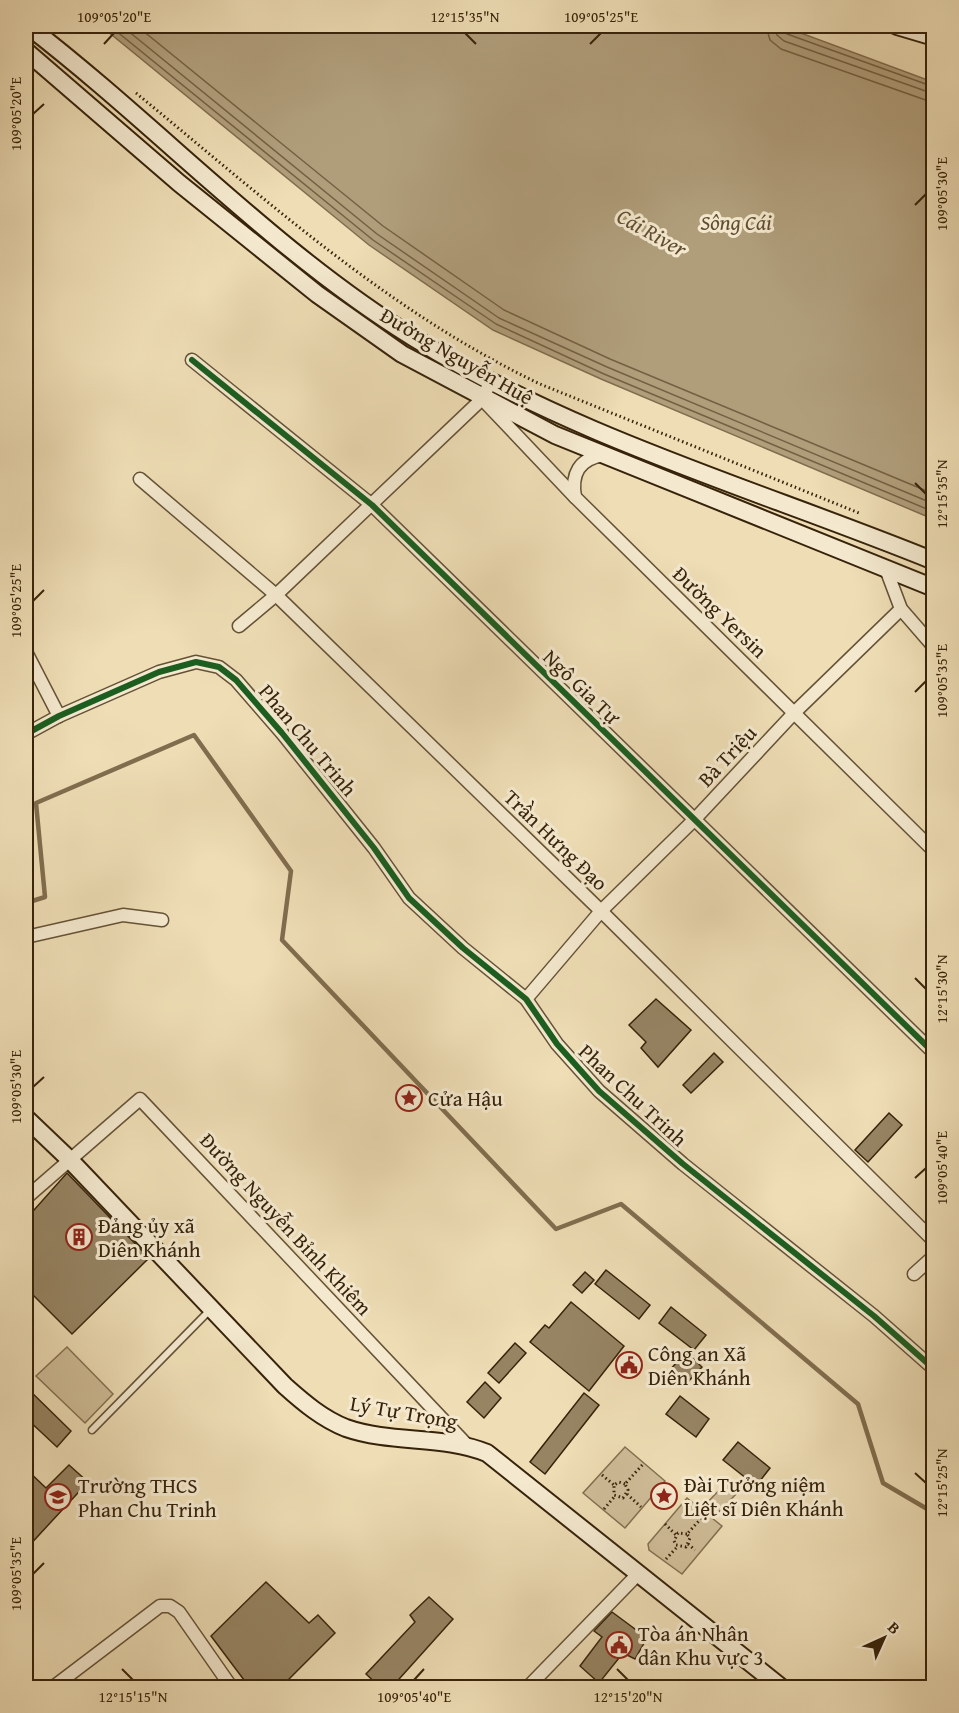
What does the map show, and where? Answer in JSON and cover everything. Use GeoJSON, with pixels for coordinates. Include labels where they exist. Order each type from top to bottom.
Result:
{"type":"FeatureCollection","features":[{"type":"Feature","properties":{"kind":"main road","name":"Đường Nguyễn Huệ"},"geometry":{"type":"LineString","coordinates":[[28,26],[290,248],[371,310],[486,391],[555,435],[933,588]]}},
{"type":"Feature","properties":{"kind":"main road"},"geometry":{"type":"LineString","coordinates":[[897,26],[933,37]]}},
{"type":"Feature","properties":{"kind":"main road","name":"Đường Nguyễn Huệ"},"geometry":{"type":"LineString","coordinates":[[26,51],[179,183],[360,327],[411,360],[486,391],[558,416],[933,561]]}},
{"type":"Feature","properties":{"kind":"main road"},"geometry":{"type":"LineString","coordinates":[[179,183],[194,165]]}},
{"type":"Feature","properties":{"kind":"main road"},"geometry":{"type":"LineString","coordinates":[[886,569],[890,543]]}},
{"type":"Feature","properties":{"kind":"main road","name":"Lý Tự Trọng"},"geometry":{"type":"LineString","coordinates":[[26,1118],[69,1159],[210,1310],[309,1407],[333,1422],[363,1433],[467,1445],[504,1464],[782,1688]]}},
{"type":"Feature","properties":{"kind":"street","name":"Ngô Gia Tự"},"geometry":{"type":"LineString","coordinates":[[192,360],[372,505],[933,1053]]}},
{"type":"Feature","properties":{"kind":"street","name":"Đường Yersin"},"geometry":{"type":"LineString","coordinates":[[486,391],[576,498],[795,712],[933,851]]}},
{"type":"Feature","properties":{"kind":"street"},"geometry":{"type":"LineString","coordinates":[[239,626],[276,595],[372,505],[486,391]]}},
{"type":"Feature","properties":{"kind":"street"},"geometry":{"type":"LineString","coordinates":[[576,498],[572,482],[575,474],[591,457],[603,454]]}},
{"type":"Feature","properties":{"kind":"street","name":"Trần Hưng Đạo"},"geometry":{"type":"LineString","coordinates":[[140,479],[276,595],[601,911],[933,1241]]}},
{"type":"Feature","properties":{"kind":"street"},"geometry":{"type":"LineString","coordinates":[[886,569],[901,609],[933,647]]}},
{"type":"Feature","properties":{"kind":"street","name":"Bà Triệu"},"geometry":{"type":"LineString","coordinates":[[526,999],[601,911],[694,820],[795,712],[901,609]]}},
{"type":"Feature","properties":{"kind":"street"},"geometry":{"type":"LineString","coordinates":[[26,652],[59,716],[26,734]]}},
{"type":"Feature","properties":{"kind":"street","name":"Phan Chu Trinh"},"geometry":{"type":"LineString","coordinates":[[59,716],[159,672],[196,662],[219,667],[236,680],[342,807],[409,898],[463,948],[526,999],[563,1052],[599,1091],[683,1164],[874,1316],[933,1369]]}},
{"type":"Feature","properties":{"kind":"street"},"geometry":{"type":"LineString","coordinates":[[26,937],[123,915],[162,920]]}},
{"type":"Feature","properties":{"kind":"street","name":"Đường Nguyễn Bỉnh Khiêm"},"geometry":{"type":"LineString","coordinates":[[69,1159],[102,1134],[141,1099],[467,1445]]}},
{"type":"Feature","properties":{"kind":"street"},"geometry":{"type":"LineString","coordinates":[[26,1198],[69,1159]]}},
{"type":"Feature","properties":{"kind":"street"},"geometry":{"type":"LineString","coordinates":[[914,1274],[933,1256]]}},
{"type":"Feature","properties":{"kind":"street"},"geometry":{"type":"LineString","coordinates":[[527,1688],[639,1573]]}},
{"type":"Feature","properties":{"kind":"street"},"geometry":{"type":"LineString","coordinates":[[52,1688],[160,1606],[170,1606],[179,1612],[232,1688]]}},
{"type":"Feature","properties":{"kind":"lane"},"geometry":{"type":"LineString","coordinates":[[92,1430],[210,1310]]}},
{"type":"Feature","properties":{"kind":"path"},"geometry":{"type":"LineString","coordinates":[[130,88],[323,247],[497,364],[540,384],[859,513]]}},
{"type":"Feature","properties":{"kind":"path"},"geometry":{"type":"LineString","coordinates":[[625,1484],[644,1463]]}},
{"type":"Feature","properties":{"kind":"path"},"geometry":{"type":"LineString","coordinates":[[602,1475],[614,1485]]}},
{"type":"Feature","properties":{"kind":"path"},"geometry":{"type":"LineString","coordinates":[[625,1484],[620,1482],[614,1485],[612,1490],[615,1496],[623,1498],[627,1494]]}},
{"type":"Feature","properties":{"kind":"path"},"geometry":{"type":"LineString","coordinates":[[625,1484],[627,1494],[641,1508]]}},
{"type":"Feature","properties":{"kind":"path"},"geometry":{"type":"LineString","coordinates":[[604,1509],[615,1496]]}},
{"type":"Feature","properties":{"kind":"path"},"geometry":{"type":"LineString","coordinates":[[676,1535],[687,1534],[706,1513]]}},
{"type":"Feature","properties":{"kind":"path"},"geometry":{"type":"LineString","coordinates":[[665,1524],[676,1535]]}},
{"type":"Feature","properties":{"kind":"path"},"geometry":{"type":"LineString","coordinates":[[687,1534],[690,1538],[688,1544]]}},
{"type":"Feature","properties":{"kind":"path"},"geometry":{"type":"LineString","coordinates":[[676,1535],[674,1540],[678,1546]]}},
{"type":"Feature","properties":{"kind":"path"},"geometry":{"type":"LineString","coordinates":[[666,1559],[678,1546],[688,1544]]}},
{"type":"Feature","properties":{"kind":"path"},"geometry":{"type":"LineString","coordinates":[[688,1544],[695,1550]]}},
{"type":"Feature","properties":{"kind":"shaded area"},"geometry":{"type":"Polygon","coordinates":[[[67,1347],[113,1394],[85,1423],[36,1376],[67,1347]]]}},
{"type":"Feature","properties":{"kind":"shaded area"},"geometry":{"type":"Polygon","coordinates":[[[625,1447],[665,1481],[625,1528],[583,1493],[625,1447]]]}},
{"type":"Feature","properties":{"kind":"shaded area"},"geometry":{"type":"Polygon","coordinates":[[[726,1483],[737,1493],[715,1516],[704,1506],[726,1483]]]}},
{"type":"Feature","properties":{"kind":"shaded area"},"geometry":{"type":"Polygon","coordinates":[[[687,1498],[722,1526],[682,1574],[649,1550],[648,1544],[687,1498]]]}},
{"type":"Feature","properties":{"kind":"water","name":"Sông Cái"},"geometry":{"type":"Polygon","coordinates":[[[101,26],[782,26],[933,82],[933,519],[601,379],[493,330],[369,245],[101,26]]]}},
{"type":"Feature","properties":{"kind":"building"},"geometry":{"type":"Polygon","coordinates":[[[656,999],[691,1030],[658,1067],[641,1048],[646,1042],[629,1025],[656,999]]]}},
{"type":"Feature","properties":{"kind":"building"},"geometry":{"type":"Polygon","coordinates":[[[714,1053],[723,1062],[691,1093],[683,1085],[714,1053]]]}},
{"type":"Feature","properties":{"kind":"building"},"geometry":{"type":"Polygon","coordinates":[[[889,1113],[902,1125],[868,1162],[855,1150],[889,1113]]]}},
{"type":"Feature","properties":{"kind":"building","name":"Đảng ủy xã Diên Khánh"},"geometry":{"type":"Polygon","coordinates":[[[67,1173],[149,1258],[72,1334],[26,1288],[26,1219],[67,1173]]]}},
{"type":"Feature","properties":{"kind":"building"},"geometry":{"type":"Polygon","coordinates":[[[606,1270],[650,1305],[639,1319],[595,1284],[606,1270]]]}},
{"type":"Feature","properties":{"kind":"building"},"geometry":{"type":"Polygon","coordinates":[[[585,1272],[594,1280],[582,1293],[573,1285],[585,1272]]]}},
{"type":"Feature","properties":{"kind":"building"},"geometry":{"type":"Polygon","coordinates":[[[571,1302],[624,1346],[589,1391],[530,1342],[545,1325],[549,1328],[571,1302]]]}},
{"type":"Feature","properties":{"kind":"building"},"geometry":{"type":"Polygon","coordinates":[[[671,1307],[706,1335],[694,1350],[659,1323],[671,1307]]]}},
{"type":"Feature","properties":{"kind":"building"},"geometry":{"type":"Polygon","coordinates":[[[515,1343],[526,1353],[499,1383],[488,1373],[515,1343]]]}},
{"type":"Feature","properties":{"kind":"building"},"geometry":{"type":"Polygon","coordinates":[[[686,1352],[702,1367],[685,1385],[669,1371],[686,1352]]]}},
{"type":"Feature","properties":{"kind":"building"},"geometry":{"type":"Polygon","coordinates":[[[485,1382],[501,1398],[484,1418],[467,1402],[485,1382]]]}},
{"type":"Feature","properties":{"kind":"building"},"geometry":{"type":"Polygon","coordinates":[[[26,1387],[71,1431],[57,1447],[26,1418],[26,1387]]]}},
{"type":"Feature","properties":{"kind":"building"},"geometry":{"type":"Polygon","coordinates":[[[584,1393],[599,1405],[545,1474],[530,1462],[584,1393]]]}},
{"type":"Feature","properties":{"kind":"building"},"geometry":{"type":"Polygon","coordinates":[[[680,1396],[709,1419],[696,1437],[666,1414],[680,1396]]]}},
{"type":"Feature","properties":{"kind":"building"},"geometry":{"type":"Polygon","coordinates":[[[738,1442],[770,1468],[756,1486],[723,1460],[738,1442]]]}},
{"type":"Feature","properties":{"kind":"building"},"geometry":{"type":"Polygon","coordinates":[[[69,1465],[88,1482],[26,1549],[26,1469],[46,1488],[69,1465]]]}},
{"type":"Feature","properties":{"kind":"building"},"geometry":{"type":"Polygon","coordinates":[[[266,1582],[309,1623],[318,1615],[335,1633],[280,1688],[250,1688],[211,1636],[266,1582]]]}},
{"type":"Feature","properties":{"kind":"building"},"geometry":{"type":"Polygon","coordinates":[[[429,1597],[453,1619],[391,1688],[381,1688],[366,1674],[415,1622],[410,1615],[429,1597]]]}},
{"type":"Feature","properties":{"kind":"building","name":"Tòa án Nhân dân Khu vực 3"},"geometry":{"type":"Polygon","coordinates":[[[612,1612],[647,1638],[635,1659],[623,1653],[599,1683],[580,1666],[602,1637],[594,1631],[612,1612]]]}},
{"type":"Feature","properties":{"kind":"waterway"},"geometry":{"type":"LineString","coordinates":[[26,903],[45,897],[36,803],[194,735],[291,871],[282,940],[556,1229],[621,1204],[858,1404],[883,1483],[934,1513]]}},
{"type":"Feature","properties":{"kind":"cycle path"},"geometry":{"type":"LineString","coordinates":[[192,360],[372,505],[934,1053]]}},
{"type":"Feature","properties":{"kind":"cycle path"},"geometry":{"type":"LineString","coordinates":[[26,734],[59,716],[159,672],[196,662],[219,667],[236,680],[282,733],[374,848],[409,898],[463,948],[526,999],[557,1044],[599,1091],[683,1164],[874,1316],[934,1369]]}},
{"type":"Feature","properties":{"kind":"place","name":"Cửa Hậu"},"geometry":{"type":"Point","coordinates":[409,1098]}},
{"type":"Feature","properties":{"kind":"place","name":"Đảng ủy xã Diên Khánh"},"geometry":{"type":"Point","coordinates":[79,1237]}},
{"type":"Feature","properties":{"kind":"place","name":"Công an Xã Diên Khánh"},"geometry":{"type":"Point","coordinates":[629,1365]}},
{"type":"Feature","properties":{"kind":"place","name":"Đài Tưởng niệm Liệt sĩ Diên Khánh"},"geometry":{"type":"Point","coordinates":[664,1496]}},
{"type":"Feature","properties":{"kind":"place","name":"Trường THCS Phan Chu Trinh"},"geometry":{"type":"Point","coordinates":[58,1497]}},
{"type":"Feature","properties":{"kind":"place","name":"Tòa án Nhân dân Khu vực 3"},"geometry":{"type":"Point","coordinates":[619,1645]}},
{"type":"Feature","properties":{"kind":"water label","name":"Cái River"},"geometry":{"type":"Point","coordinates":[652,232]}}]}
